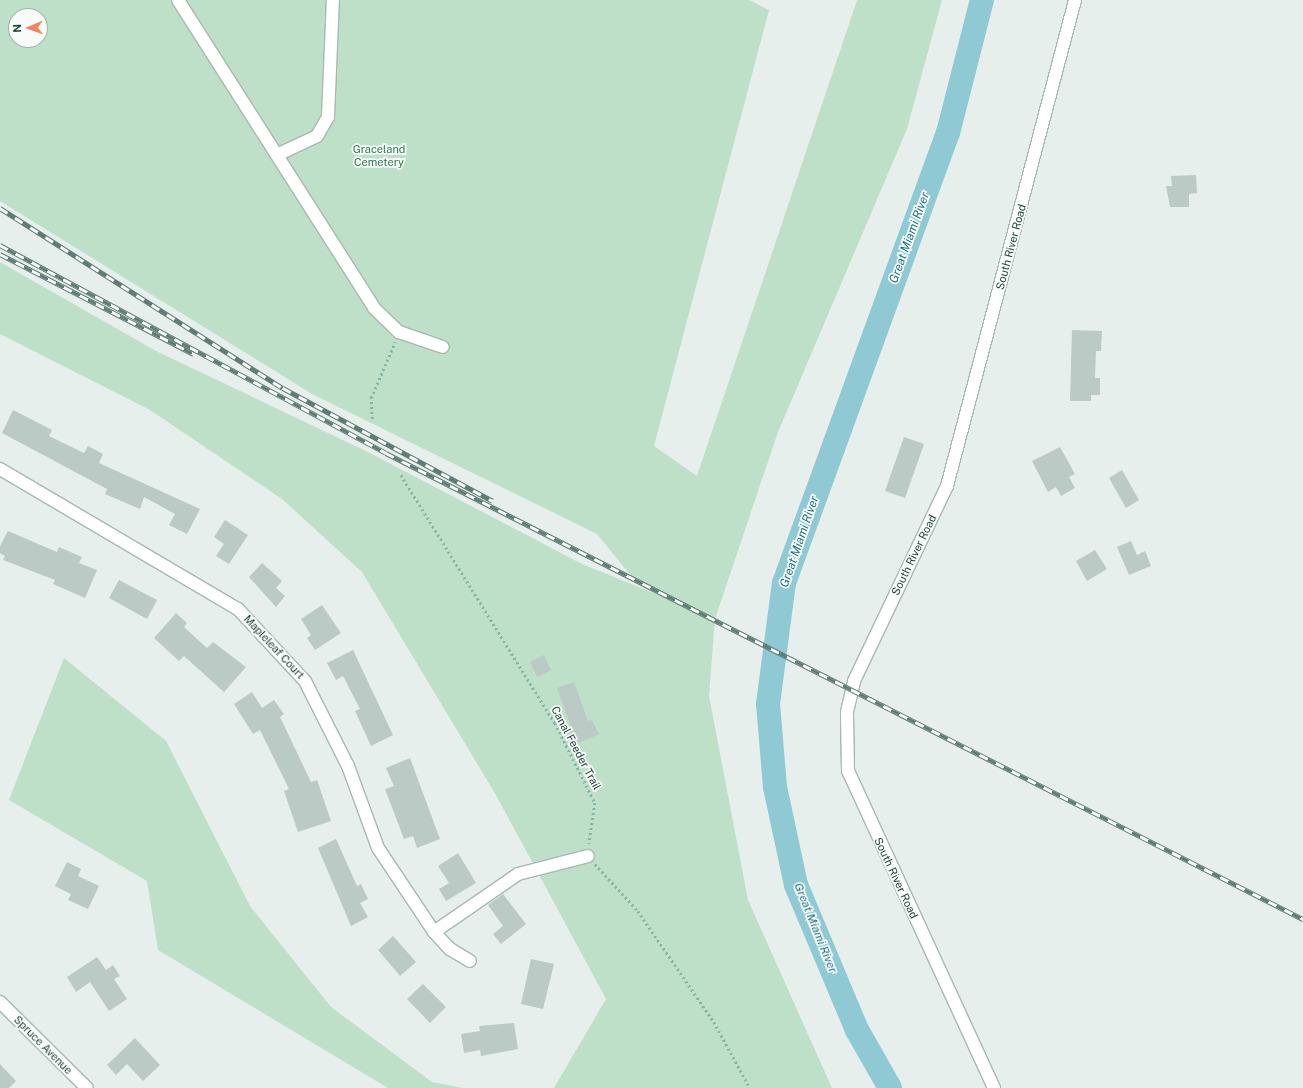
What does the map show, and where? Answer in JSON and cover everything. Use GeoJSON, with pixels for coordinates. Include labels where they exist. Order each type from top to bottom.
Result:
{"type":"FeatureCollection","features":[{"type":"Feature","properties":{"kind":"street"},"geometry":{"type":"LineString","coordinates":[[178,0],[279,154],[374,308],[399,332],[444,347]]}},
{"type":"Feature","properties":{"kind":"street"},"geometry":{"type":"LineString","coordinates":[[279,154],[317,136],[328,117],[333,0]]}},
{"type":"Feature","properties":{"kind":"street","name":"South River Road"},"geometry":{"type":"LineString","coordinates":[[994,1088],[848,770],[847,712],[854,680],[947,486],[1075,0]]}},
{"type":"Feature","properties":{"kind":"street","name":"Mapleleaf Court"},"geometry":{"type":"LineString","coordinates":[[0,469],[244,615],[305,681],[348,766],[378,848],[434,932],[450,949],[470,961]]}},
{"type":"Feature","properties":{"kind":"street"},"geometry":{"type":"LineString","coordinates":[[434,932],[518,874],[588,856]]}},
{"type":"Feature","properties":{"kind":"street","name":"Spruce Avenue"},"geometry":{"type":"LineString","coordinates":[[0,1002],[87,1088]]}},
{"type":"Feature","properties":{"kind":"path"},"geometry":{"type":"LineString","coordinates":[[372,419],[371,398],[399,332]]}},
{"type":"Feature","properties":{"kind":"path","name":"Canal Feeder Trail"},"geometry":{"type":"LineString","coordinates":[[401,475],[555,723],[595,802],[588,856]]}},
{"type":"Feature","properties":{"kind":"path"},"geometry":{"type":"LineString","coordinates":[[588,856],[642,918],[714,1022],[750,1088]]}},
{"type":"Feature","properties":{"kind":"green space","name":"Graceland Cemetery"},"geometry":{"type":"Polygon","coordinates":[[[0,0],[749,0],[769,10],[654,446],[697,476],[857,0],[942,0],[907,129],[778,432],[715,619],[709,696],[748,900],[832,1088],[554,1088],[606,999],[496,795],[362,572],[282,499],[150,410],[0,334],[0,262],[156,351],[366,451],[582,564],[708,615],[632,577],[597,534],[312,394],[0,201],[0,0]]]}},
{"type":"Feature","properties":{"kind":"green space"},"geometry":{"type":"Polygon","coordinates":[[[64,658],[166,741],[250,906],[331,1007],[432,1082],[463,1088],[388,1088],[158,950],[147,881],[9,800],[64,658]]]}},
{"type":"Feature","properties":{"kind":"building"},"geometry":{"type":"Polygon","coordinates":[[[1196,175],[1197,193],[1189,194],[1189,207],[1170,207],[1166,186],[1172,186],[1171,176],[1196,175]]]}},
{"type":"Feature","properties":{"kind":"building"},"geometry":{"type":"Polygon","coordinates":[[[1072,330],[1102,331],[1101,351],[1096,351],[1095,378],[1100,378],[1100,395],[1091,395],[1091,401],[1070,401],[1072,330]]]}},
{"type":"Feature","properties":{"kind":"building"},"geometry":{"type":"Polygon","coordinates":[[[13,410],[52,430],[49,436],[84,453],[88,446],[103,454],[99,463],[200,509],[187,534],[169,525],[175,514],[144,497],[140,509],[105,494],[107,489],[2,433],[13,410]]]}},
{"type":"Feature","properties":{"kind":"building"},"geometry":{"type":"Polygon","coordinates":[[[904,437],[924,444],[905,498],[885,491],[904,437]]]}},
{"type":"Feature","properties":{"kind":"building"},"geometry":{"type":"Polygon","coordinates":[[[1060,447],[1075,474],[1069,477],[1075,488],[1061,496],[1056,487],[1048,492],[1032,461],[1060,447]]]}},
{"type":"Feature","properties":{"kind":"building"},"geometry":{"type":"Polygon","coordinates":[[[1122,470],[1139,500],[1126,508],[1109,478],[1122,470]]]}},
{"type":"Feature","properties":{"kind":"building"},"geometry":{"type":"Polygon","coordinates":[[[225,520],[248,535],[229,564],[216,556],[224,544],[214,537],[225,520]]]}},
{"type":"Feature","properties":{"kind":"building"},"geometry":{"type":"Polygon","coordinates":[[[8,531],[57,552],[59,547],[82,557],[79,563],[97,570],[85,598],[53,584],[55,580],[3,560],[5,556],[0,553],[0,546],[8,531]]]}},
{"type":"Feature","properties":{"kind":"building"},"geometry":{"type":"Polygon","coordinates":[[[1131,541],[1137,555],[1145,551],[1151,566],[1129,575],[1117,547],[1131,541]]]}},
{"type":"Feature","properties":{"kind":"building"},"geometry":{"type":"Polygon","coordinates":[[[1095,550],[1107,569],[1087,581],[1076,561],[1095,550]]]}},
{"type":"Feature","properties":{"kind":"building"},"geometry":{"type":"Polygon","coordinates":[[[262,563],[282,581],[276,588],[285,596],[276,607],[249,577],[262,563]]]}},
{"type":"Feature","properties":{"kind":"building"},"geometry":{"type":"Polygon","coordinates":[[[119,580],[157,600],[147,619],[109,598],[119,580]]]}},
{"type":"Feature","properties":{"kind":"building"},"geometry":{"type":"Polygon","coordinates":[[[322,605],[341,633],[315,650],[307,638],[311,635],[301,619],[322,605]]]}},
{"type":"Feature","properties":{"kind":"building"},"geometry":{"type":"Polygon","coordinates":[[[176,613],[187,623],[184,627],[207,648],[213,642],[246,667],[224,692],[184,656],[179,661],[154,638],[176,613]]]}},
{"type":"Feature","properties":{"kind":"building"},"geometry":{"type":"Polygon","coordinates":[[[353,650],[393,735],[371,746],[355,711],[360,709],[343,676],[336,680],[327,663],[353,650]]]}},
{"type":"Feature","properties":{"kind":"building"},"geometry":{"type":"Polygon","coordinates":[[[544,655],[551,670],[537,677],[530,662],[544,655]]]}},
{"type":"Feature","properties":{"kind":"building"},"geometry":{"type":"Polygon","coordinates":[[[574,682],[588,721],[592,720],[599,734],[572,746],[565,732],[572,729],[557,688],[574,682]]]}},
{"type":"Feature","properties":{"kind":"building"},"geometry":{"type":"Polygon","coordinates":[[[252,692],[262,708],[274,700],[284,714],[280,717],[311,782],[317,780],[331,821],[298,832],[284,791],[289,789],[260,730],[253,734],[234,704],[252,692]]]}},
{"type":"Feature","properties":{"kind":"building"},"geometry":{"type":"Polygon","coordinates":[[[410,758],[440,839],[417,848],[413,836],[404,839],[385,789],[394,786],[386,768],[410,758]]]}},
{"type":"Feature","properties":{"kind":"building"},"geometry":{"type":"Polygon","coordinates":[[[336,839],[357,886],[361,884],[368,899],[360,903],[368,917],[351,926],[318,848],[336,839]]]}},
{"type":"Feature","properties":{"kind":"building"},"geometry":{"type":"Polygon","coordinates":[[[458,853],[476,883],[446,901],[439,889],[449,883],[438,866],[458,853]]]}},
{"type":"Feature","properties":{"kind":"building"},"geometry":{"type":"Polygon","coordinates":[[[67,862],[81,869],[78,876],[99,886],[88,909],[68,900],[71,894],[55,886],[67,862]]]}},
{"type":"Feature","properties":{"kind":"building"},"geometry":{"type":"Polygon","coordinates":[[[503,894],[526,924],[501,944],[493,934],[503,926],[488,905],[503,894]]]}},
{"type":"Feature","properties":{"kind":"building"},"geometry":{"type":"Polygon","coordinates":[[[393,936],[416,962],[400,976],[378,950],[393,936]]]}},
{"type":"Feature","properties":{"kind":"building"},"geometry":{"type":"Polygon","coordinates":[[[97,957],[106,970],[113,965],[120,976],[114,979],[127,999],[109,1011],[90,982],[76,992],[67,977],[97,957]]]}},
{"type":"Feature","properties":{"kind":"building"},"geometry":{"type":"Polygon","coordinates":[[[531,959],[554,964],[543,1009],[521,1004],[531,959]]]}},
{"type":"Feature","properties":{"kind":"building"},"geometry":{"type":"Polygon","coordinates":[[[423,984],[446,1007],[430,1023],[407,999],[423,984]]]}},
{"type":"Feature","properties":{"kind":"building"},"geometry":{"type":"Polygon","coordinates":[[[514,1023],[518,1049],[481,1056],[480,1050],[464,1053],[461,1034],[480,1031],[479,1026],[514,1023]]]}},
{"type":"Feature","properties":{"kind":"building"},"geometry":{"type":"Polygon","coordinates":[[[135,1038],[160,1065],[143,1081],[127,1064],[116,1075],[107,1065],[135,1038]]]}},
{"type":"Feature","properties":{"kind":"building"},"geometry":{"type":"Polygon","coordinates":[[[0,1064],[16,1081],[9,1088],[0,1088],[0,1064]]]}},
{"type":"Feature","properties":{"kind":"waterway","name":"Great Miami River"},"geometry":{"type":"LineString","coordinates":[[890,1088],[857,1030],[796,885],[775,787],[768,704],[784,583],[948,133],[982,0]]}},
{"type":"Feature","properties":{"kind":"railway"},"geometry":{"type":"LineString","coordinates":[[0,208],[283,388],[493,501]]}},
{"type":"Feature","properties":{"kind":"railway"},"geometry":{"type":"LineString","coordinates":[[0,245],[386,453],[1303,919]]}},
{"type":"Feature","properties":{"kind":"railway"},"geometry":{"type":"LineString","coordinates":[[0,254],[194,354]]}}]}
